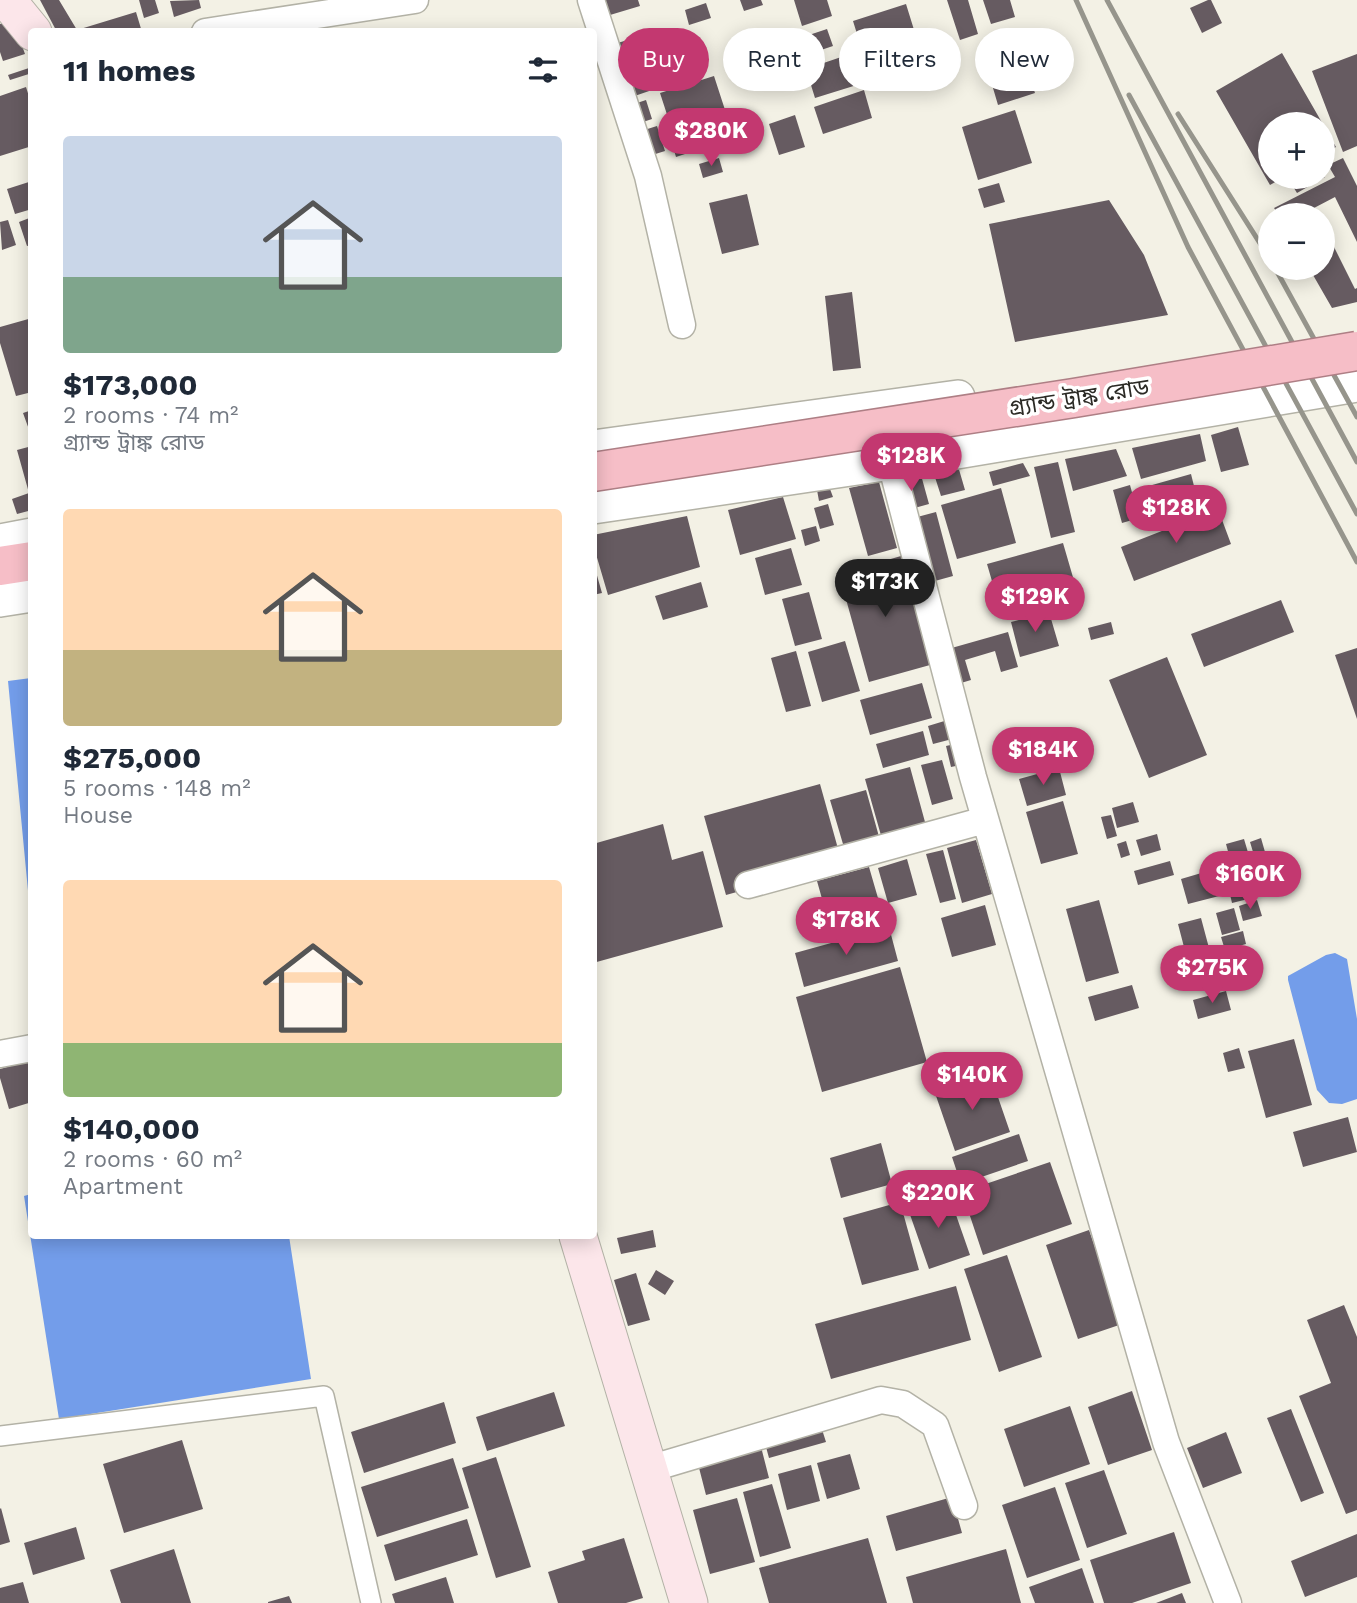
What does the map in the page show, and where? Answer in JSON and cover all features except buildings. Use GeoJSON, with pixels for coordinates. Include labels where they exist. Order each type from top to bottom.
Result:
{"type":"FeatureCollection","features":[{"type":"Feature","properties":{"kind":"highway","name":"গ্র্যান্ড ট্রাঙ্ক রোড"},"geometry":{"type":"LineString","coordinates":[[597,471],[1074,398],[1357,351]]}},
{"type":"Feature","properties":{"kind":"highway"},"geometry":{"type":"LineString","coordinates":[[0,566],[28,562]]}},
{"type":"Feature","properties":{"kind":"main road"},"geometry":{"type":"LineString","coordinates":[[7,0],[30,28]]}},
{"type":"Feature","properties":{"kind":"main road"},"geometry":{"type":"LineString","coordinates":[[579,1239],[689,1603]]}},
{"type":"Feature","properties":{"kind":"street"},"geometry":{"type":"LineString","coordinates":[[228,28],[368,4],[415,0]]}},
{"type":"Feature","properties":{"kind":"street"},"geometry":{"type":"LineString","coordinates":[[590,0],[648,176],[682,326]]}},
{"type":"Feature","properties":{"kind":"street"},"geometry":{"type":"LineString","coordinates":[[597,446],[1159,370],[1357,331]]}},
{"type":"Feature","properties":{"kind":"street"},"geometry":{"type":"LineString","coordinates":[[597,506],[891,463],[1357,385]]}},
{"type":"Feature","properties":{"kind":"street"},"geometry":{"type":"LineString","coordinates":[[891,463],[985,820],[1166,1442],[1228,1603]]}},
{"type":"Feature","properties":{"kind":"street"},"geometry":{"type":"LineString","coordinates":[[0,541],[28,536]]}},
{"type":"Feature","properties":{"kind":"street"},"geometry":{"type":"LineString","coordinates":[[0,600],[28,596]]}},
{"type":"Feature","properties":{"kind":"street"},"geometry":{"type":"LineString","coordinates":[[748,885],[985,820]]}},
{"type":"Feature","properties":{"kind":"street"},"geometry":{"type":"LineString","coordinates":[[0,1054],[28,1049]]}},
{"type":"Feature","properties":{"kind":"street"},"geometry":{"type":"LineString","coordinates":[[0,1436],[324,1395],[372,1603]]}},
{"type":"Feature","properties":{"kind":"street"},"geometry":{"type":"LineString","coordinates":[[649,1469],[881,1400],[903,1404],[935,1426],[964,1506]]}},
{"type":"Feature","properties":{"kind":"water"},"geometry":{"type":"Polygon","coordinates":[[[28,678],[28,891],[8,681],[28,678]]]}},
{"type":"Feature","properties":{"kind":"water"},"geometry":{"type":"Polygon","coordinates":[[[1335,953],[1347,959],[1357,1019],[1357,1099],[1342,1104],[1329,1103],[1317,1090],[1288,980],[1288,976],[1326,955],[1335,953]]]}},
{"type":"Feature","properties":{"kind":"water"},"geometry":{"type":"Polygon","coordinates":[[[28,1195],[28,1221],[24,1196],[28,1195]]]}},
{"type":"Feature","properties":{"kind":"water"},"geometry":{"type":"Polygon","coordinates":[[[31,1239],[289,1239],[311,1379],[59,1419],[31,1239]]]}},
{"type":"Feature","properties":{"kind":"railway"},"geometry":{"type":"LineString","coordinates":[[1076,0],[1188,247],[1357,562]]}},
{"type":"Feature","properties":{"kind":"railway"},"geometry":{"type":"LineString","coordinates":[[1107,0],[1357,462]]}},
{"type":"Feature","properties":{"kind":"railway"},"geometry":{"type":"LineString","coordinates":[[1129,95],[1357,514]]}},
{"type":"Feature","properties":{"kind":"railway"},"geometry":{"type":"LineString","coordinates":[[1178,114],[1258,240]]}},
{"type":"Feature","properties":{"kind":"railway"},"geometry":{"type":"LineString","coordinates":[[1282,280],[1357,417]]}}]}
